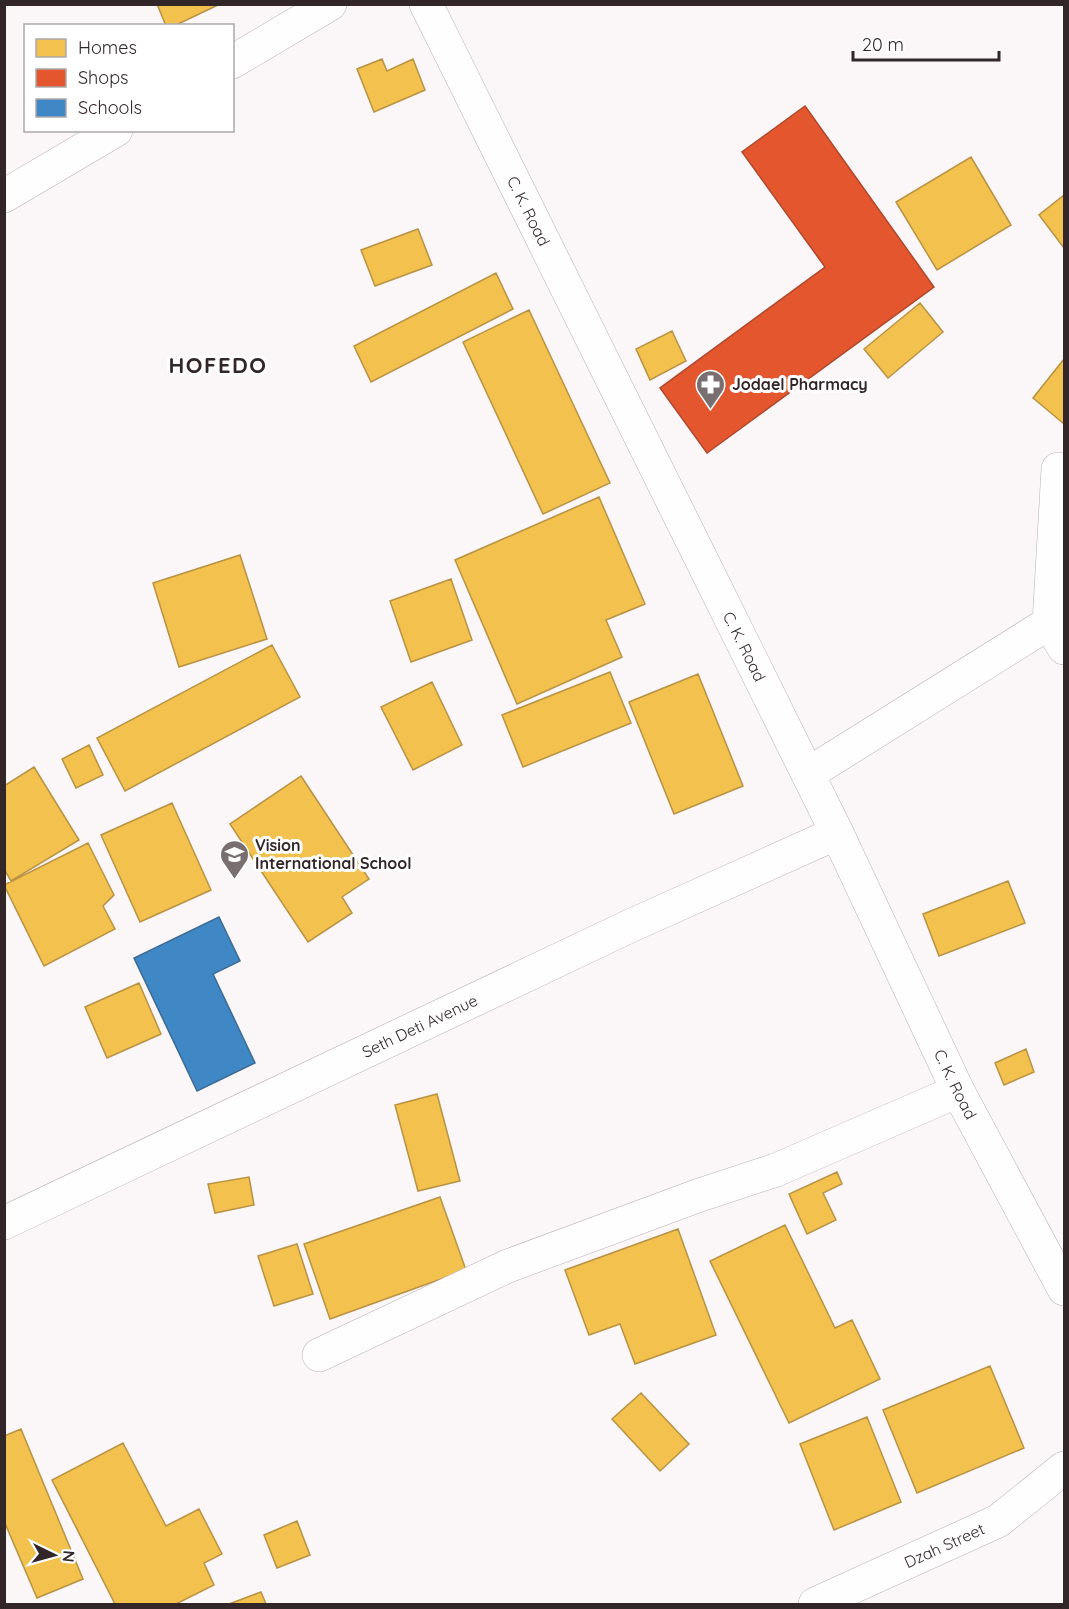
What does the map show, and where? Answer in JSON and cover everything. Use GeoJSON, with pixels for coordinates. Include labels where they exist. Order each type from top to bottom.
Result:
{"type":"FeatureCollection","features":[{"type":"Feature","properties":{"kind":"street"},"geometry":{"type":"LineString","coordinates":[[234,61],[330,4]]}},
{"type":"Feature","properties":{"kind":"street","name":"C. K. Road"},"geometry":{"type":"LineString","coordinates":[[426,4],[837,833],[958,1091],[1065,1289]]}},
{"type":"Feature","properties":{"kind":"street"},"geometry":{"type":"LineString","coordinates":[[4,196],[113,132]]}},
{"type":"Feature","properties":{"kind":"street"},"geometry":{"type":"LineString","coordinates":[[808,774],[1057,636],[1058,470]]}},
{"type":"Feature","properties":{"kind":"street","name":"Seth Deti Avenue"},"geometry":{"type":"LineString","coordinates":[[4,1223],[630,926],[837,833]]}},
{"type":"Feature","properties":{"kind":"street"},"geometry":{"type":"LineString","coordinates":[[319,1355],[508,1266],[697,1196],[776,1170],[958,1091]]}},
{"type":"Feature","properties":{"kind":"street","name":"Dzah Street"},"geometry":{"type":"LineString","coordinates":[[815,1605],[998,1521],[1065,1468]]}},
{"type":"Feature","properties":{"kind":"building: Homes"},"geometry":{"type":"Polygon","coordinates":[[[157,4],[220,4],[178,24],[165,24],[157,4]]]}},
{"type":"Feature","properties":{"kind":"building: Homes"},"geometry":{"type":"Polygon","coordinates":[[[382,59],[387,71],[413,59],[425,90],[374,112],[357,69],[382,59]]]}},
{"type":"Feature","properties":{"kind":"building: Homes"},"geometry":{"type":"Polygon","coordinates":[[[971,157],[1011,225],[937,270],[896,202],[971,157]]]}},
{"type":"Feature","properties":{"kind":"building: Homes"},"geometry":{"type":"Polygon","coordinates":[[[1064,195],[1064,248],[1039,215],[1064,195]]]}},
{"type":"Feature","properties":{"kind":"building: Homes"},"geometry":{"type":"Polygon","coordinates":[[[418,229],[432,265],[375,286],[361,250],[418,229]]]}},
{"type":"Feature","properties":{"kind":"building: Homes"},"geometry":{"type":"Polygon","coordinates":[[[496,273],[513,309],[371,382],[354,346],[496,273]]]}},
{"type":"Feature","properties":{"kind":"building: Homes"},"geometry":{"type":"Polygon","coordinates":[[[920,303],[943,332],[888,378],[864,349],[920,303]]]}},
{"type":"Feature","properties":{"kind":"building: Homes"},"geometry":{"type":"Polygon","coordinates":[[[529,310],[610,483],[543,514],[463,342],[529,310]]]}},
{"type":"Feature","properties":{"kind":"building: Homes"},"geometry":{"type":"Polygon","coordinates":[[[672,331],[686,361],[650,380],[636,349],[672,331]]]}},
{"type":"Feature","properties":{"kind":"building: Homes"},"geometry":{"type":"Polygon","coordinates":[[[1064,359],[1064,424],[1033,398],[1064,359]]]}},
{"type":"Feature","properties":{"kind":"building: Homes"},"geometry":{"type":"Polygon","coordinates":[[[599,497],[645,604],[606,620],[622,657],[517,704],[455,560],[599,497]]]}},
{"type":"Feature","properties":{"kind":"building: Homes"},"geometry":{"type":"Polygon","coordinates":[[[240,555],[267,639],[179,667],[153,583],[240,555]]]}},
{"type":"Feature","properties":{"kind":"building: Homes"},"geometry":{"type":"Polygon","coordinates":[[[451,579],[472,640],[411,662],[390,601],[451,579]]]}},
{"type":"Feature","properties":{"kind":"building: Homes"},"geometry":{"type":"Polygon","coordinates":[[[272,645],[300,697],[125,791],[97,738],[272,645]]]}},
{"type":"Feature","properties":{"kind":"building: Homes"},"geometry":{"type":"Polygon","coordinates":[[[610,672],[631,723],[523,767],[502,715],[610,672]]]}},
{"type":"Feature","properties":{"kind":"building: Homes"},"geometry":{"type":"Polygon","coordinates":[[[698,674],[743,786],[674,814],[629,702],[698,674]]]}},
{"type":"Feature","properties":{"kind":"building: Homes"},"geometry":{"type":"Polygon","coordinates":[[[432,682],[462,745],[413,770],[381,707],[432,682]]]}},
{"type":"Feature","properties":{"kind":"building: Homes"},"geometry":{"type":"Polygon","coordinates":[[[89,745],[103,775],[76,788],[62,759],[89,745]]]}},
{"type":"Feature","properties":{"kind":"building: Homes"},"geometry":{"type":"Polygon","coordinates":[[[34,767],[79,840],[11,881],[4,869],[4,786],[34,767]]]}},
{"type":"Feature","properties":{"kind":"building: Homes"},"geometry":{"type":"Polygon","coordinates":[[[301,776],[369,879],[342,897],[352,913],[308,942],[230,824],[301,776]]]}},
{"type":"Feature","properties":{"kind":"building: Homes"},"geometry":{"type":"Polygon","coordinates":[[[172,803],[211,890],[140,922],[101,835],[172,803]]]}},
{"type":"Feature","properties":{"kind":"building: Homes"},"geometry":{"type":"Polygon","coordinates":[[[88,843],[114,895],[103,906],[115,929],[44,966],[4,885],[88,843]]]}},
{"type":"Feature","properties":{"kind":"building: Homes"},"geometry":{"type":"Polygon","coordinates":[[[1008,881],[1025,923],[939,956],[923,914],[1008,881]]]}},
{"type":"Feature","properties":{"kind":"building: Homes"},"geometry":{"type":"Polygon","coordinates":[[[139,983],[161,1034],[107,1058],[85,1007],[139,983]]]}},
{"type":"Feature","properties":{"kind":"building: Homes"},"geometry":{"type":"Polygon","coordinates":[[[1026,1049],[1034,1072],[1004,1085],[995,1063],[1026,1049]]]}},
{"type":"Feature","properties":{"kind":"building: Homes"},"geometry":{"type":"Polygon","coordinates":[[[437,1094],[460,1181],[418,1191],[395,1105],[437,1094]]]}},
{"type":"Feature","properties":{"kind":"building: Homes"},"geometry":{"type":"Polygon","coordinates":[[[837,1172],[842,1184],[823,1193],[836,1220],[807,1234],[789,1194],[837,1172]]]}},
{"type":"Feature","properties":{"kind":"building: Homes"},"geometry":{"type":"Polygon","coordinates":[[[249,1177],[254,1205],[215,1213],[208,1184],[249,1177]]]}},
{"type":"Feature","properties":{"kind":"building: Homes"},"geometry":{"type":"Polygon","coordinates":[[[440,1197],[466,1270],[330,1319],[304,1244],[440,1197]]]}},
{"type":"Feature","properties":{"kind":"building: Homes"},"geometry":{"type":"Polygon","coordinates":[[[785,1225],[835,1328],[852,1320],[880,1379],[789,1423],[710,1261],[785,1225]]]}},
{"type":"Feature","properties":{"kind":"building: Homes"},"geometry":{"type":"Polygon","coordinates":[[[678,1229],[716,1335],[635,1364],[620,1324],[589,1335],[565,1270],[678,1229]]]}},
{"type":"Feature","properties":{"kind":"building: Homes"},"geometry":{"type":"Polygon","coordinates":[[[297,1244],[313,1294],[274,1306],[258,1256],[297,1244]]]}},
{"type":"Feature","properties":{"kind":"building: Homes"},"geometry":{"type":"Polygon","coordinates":[[[990,1366],[1024,1448],[917,1493],[883,1410],[990,1366]]]}},
{"type":"Feature","properties":{"kind":"building: Homes"},"geometry":{"type":"Polygon","coordinates":[[[641,1393],[689,1444],[660,1471],[612,1419],[641,1393]]]}},
{"type":"Feature","properties":{"kind":"building: Homes"},"geometry":{"type":"Polygon","coordinates":[[[867,1417],[901,1502],[834,1530],[800,1444],[867,1417]]]}},
{"type":"Feature","properties":{"kind":"building: Homes"},"geometry":{"type":"Polygon","coordinates":[[[21,1429],[83,1579],[37,1598],[4,1521],[4,1436],[21,1429]]]}},
{"type":"Feature","properties":{"kind":"building: Homes"},"geometry":{"type":"Polygon","coordinates":[[[123,1443],[166,1526],[199,1509],[222,1554],[204,1563],[214,1585],[176,1604],[115,1604],[52,1480],[123,1443]]]}},
{"type":"Feature","properties":{"kind":"building: Homes"},"geometry":{"type":"Polygon","coordinates":[[[297,1521],[310,1555],[277,1568],[264,1535],[297,1521]]]}},
{"type":"Feature","properties":{"kind":"building: Homes"},"geometry":{"type":"Polygon","coordinates":[[[261,1592],[266,1604],[229,1604],[261,1592]]]}},
{"type":"Feature","properties":{"kind":"building: Shops"},"geometry":{"type":"Polygon","coordinates":[[[805,106],[934,287],[707,453],[660,388],[825,267],[742,152],[805,106]]]}},
{"type":"Feature","properties":{"kind":"building: Schools"},"geometry":{"type":"Polygon","coordinates":[[[219,917],[240,961],[213,974],[255,1063],[197,1091],[134,958],[219,917]]]}},
{"type":"Feature","properties":{"kind":"place","name":"Jodael Pharmacy"},"geometry":{"type":"Point","coordinates":[711,410]}},
{"type":"Feature","properties":{"kind":"place","name":"Vision International School"},"geometry":{"type":"Point","coordinates":[234,880]}},
{"type":"Feature","properties":{"kind":"district","name":"HOFEDO"},"geometry":{"type":"Point","coordinates":[218,365]}}]}
